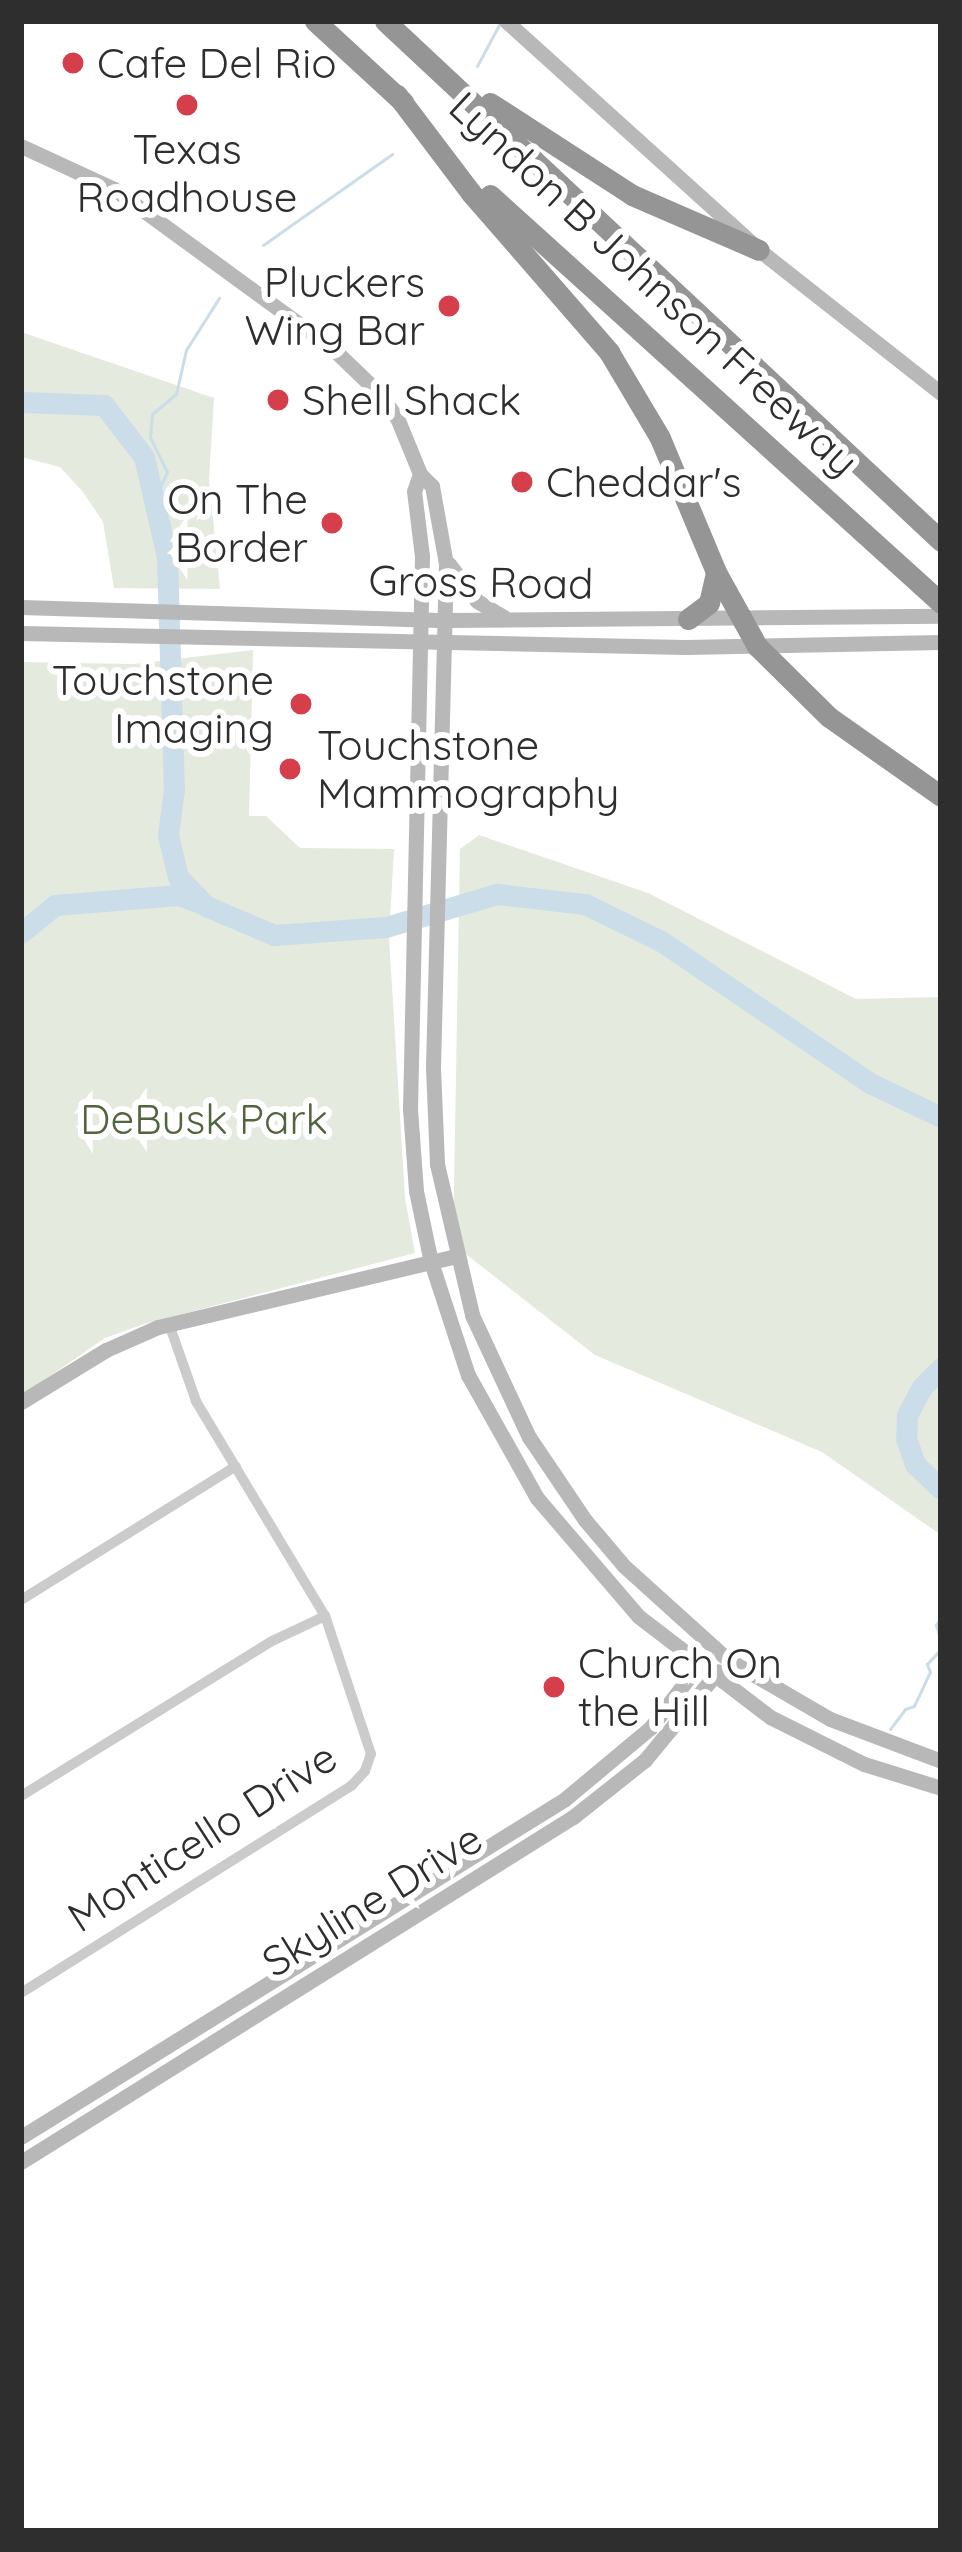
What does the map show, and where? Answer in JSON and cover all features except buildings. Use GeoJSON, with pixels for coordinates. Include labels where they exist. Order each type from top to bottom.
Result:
{"type":"FeatureCollection","features":[{"type":"Feature","properties":{"kind":"highway","name":"Lyndon B Johnson Freeway"},"geometry":{"type":"LineString","coordinates":[[315,21],[397,95],[549,251],[941,603]]}},
{"type":"Feature","properties":{"kind":"highway","name":"Lyndon B Johnson Freeway"},"geometry":{"type":"LineString","coordinates":[[385,21],[463,88],[941,542]]}},
{"type":"Feature","properties":{"kind":"highway"},"geometry":{"type":"LineString","coordinates":[[463,88],[525,122],[632,195],[760,250]]}},
{"type":"Feature","properties":{"kind":"highway"},"geometry":{"type":"LineString","coordinates":[[397,95],[471,193],[609,352],[660,438],[716,572],[757,646],[829,717],[941,796]]}},
{"type":"Feature","properties":{"kind":"highway"},"geometry":{"type":"LineString","coordinates":[[688,619],[710,603],[716,572]]}},
{"type":"Feature","properties":{"kind":"main road"},"geometry":{"type":"LineString","coordinates":[[506,21],[760,250],[941,393]]}},
{"type":"Feature","properties":{"kind":"main road"},"geometry":{"type":"LineString","coordinates":[[21,146],[114,189],[331,347],[378,392],[398,420],[420,474],[432,486],[445,550],[446,620],[436,975],[437,1164],[456,1256],[490,1359],[556,1480],[625,1566],[727,1659],[830,1719],[941,1761]]}},
{"type":"Feature","properties":{"kind":"main road"},"geometry":{"type":"LineString","coordinates":[[420,474],[414,491],[422,556],[410,972],[416,1191],[431,1262],[468,1375],[537,1498],[606,1585],[698,1666],[770,1717],[818,1742],[864,1764],[941,1788]]}},
{"type":"Feature","properties":{"kind":"main road"},"geometry":{"type":"LineString","coordinates":[[445,550],[458,580],[508,620]]}},
{"type":"Feature","properties":{"kind":"main road","name":"Gross Road"},"geometry":{"type":"LineString","coordinates":[[21,607],[446,620],[941,616]]}},
{"type":"Feature","properties":{"kind":"main road"},"geometry":{"type":"LineString","coordinates":[[55,633],[58,608]]}},
{"type":"Feature","properties":{"kind":"main road"},"geometry":{"type":"LineString","coordinates":[[260,638],[261,614]]}},
{"type":"Feature","properties":{"kind":"main road"},"geometry":{"type":"LineString","coordinates":[[624,619],[624,645]]}},
{"type":"Feature","properties":{"kind":"main road","name":"Gross Road"},"geometry":{"type":"LineString","coordinates":[[21,633],[624,645],[941,642]]}},
{"type":"Feature","properties":{"kind":"main road"},"geometry":{"type":"LineString","coordinates":[[414,814],[440,817]]}},
{"type":"Feature","properties":{"kind":"main road"},"geometry":{"type":"LineString","coordinates":[[21,1402],[106,1350],[169,1324],[456,1256]]}},
{"type":"Feature","properties":{"kind":"main road","name":"Skyline Drive"},"geometry":{"type":"LineString","coordinates":[[21,2137],[586,1783],[651,1726],[712,1647]]}},
{"type":"Feature","properties":{"kind":"main road","name":"Skyline Drive"},"geometry":{"type":"LineString","coordinates":[[21,2162],[616,1787],[645,1760],[727,1659]]}},
{"type":"Feature","properties":{"kind":"main road"},"geometry":{"type":"LineString","coordinates":[[251,1994],[262,2011]]}},
{"type":"Feature","properties":{"kind":"street","name":"Monticello Drive"},"geometry":{"type":"LineString","coordinates":[[21,1993],[365,1772],[371,1754],[325,1616],[193,1394],[169,1324]]}},
{"type":"Feature","properties":{"kind":"street"},"geometry":{"type":"LineString","coordinates":[[21,1600],[236,1466]]}},
{"type":"Feature","properties":{"kind":"street"},"geometry":{"type":"LineString","coordinates":[[21,1796],[270,1642],[325,1616]]}},
{"type":"Feature","properties":{"kind":"green space"},"geometry":{"type":"Polygon","coordinates":[[[21,332],[214,398],[209,479],[220,589],[114,588],[103,522],[83,492],[60,467],[21,457],[21,332]]]}},
{"type":"Feature","properties":{"kind":"green space","name":"DeBusk Park"},"geometry":{"type":"Polygon","coordinates":[[[253,650],[249,816],[266,816],[300,848],[394,849],[389,938],[405,1198],[415,1253],[105,1338],[21,1396],[21,662],[134,664],[253,650]]]}},
{"type":"Feature","properties":{"kind":"green space"},"geometry":{"type":"Polygon","coordinates":[[[479,835],[648,893],[856,999],[941,997],[941,1535],[822,1452],[595,1355],[453,1244],[460,849],[479,835]]]}},
{"type":"Feature","properties":{"kind":"waterway"},"geometry":{"type":"LineString","coordinates":[[477,66],[500,23]]}},
{"type":"Feature","properties":{"kind":"waterway"},"geometry":{"type":"LineString","coordinates":[[263,245],[392,154]]}},
{"type":"Feature","properties":{"kind":"waterway"},"geometry":{"type":"LineString","coordinates":[[154,500],[167,472],[150,437],[152,414],[176,394],[186,350],[219,298]]}},
{"type":"Feature","properties":{"kind":"waterway"},"geometry":{"type":"LineString","coordinates":[[21,402],[104,405],[144,457],[167,557],[174,789],[168,835],[178,877],[206,906],[274,935],[386,927],[497,894],[585,904],[661,941],[870,1083],[941,1117]]}},
{"type":"Feature","properties":{"kind":"waterway"},"geometry":{"type":"LineString","coordinates":[[21,933],[55,905],[179,895],[200,903]]}},
{"type":"Feature","properties":{"kind":"waterway"},"geometry":{"type":"LineString","coordinates":[[941,1368],[922,1387],[907,1415],[906,1438],[915,1464],[941,1489]]}},
{"type":"Feature","properties":{"kind":"waterway"},"geometry":{"type":"LineString","coordinates":[[941,1617],[936,1625],[941,1640]]}},
{"type":"Feature","properties":{"kind":"waterway"},"geometry":{"type":"LineString","coordinates":[[890,1729],[905,1709],[914,1706],[930,1672],[927,1664],[941,1649]]}},
{"type":"Feature","properties":{"kind":"place","name":"Cafe Del Rio"},"geometry":{"type":"Point","coordinates":[73,63]}},
{"type":"Feature","properties":{"kind":"place","name":"Texas Roadhouse"},"geometry":{"type":"Point","coordinates":[187,105]}},
{"type":"Feature","properties":{"kind":"place","name":"Pluckers Wing Bar"},"geometry":{"type":"Point","coordinates":[449,306]}},
{"type":"Feature","properties":{"kind":"place","name":"Shell Shack"},"geometry":{"type":"Point","coordinates":[278,400]}},
{"type":"Feature","properties":{"kind":"place","name":"Cheddar's"},"geometry":{"type":"Point","coordinates":[522,482]}},
{"type":"Feature","properties":{"kind":"place","name":"On The Border"},"geometry":{"type":"Point","coordinates":[332,523]}},
{"type":"Feature","properties":{"kind":"place","name":"Touchstone Imaging"},"geometry":{"type":"Point","coordinates":[301,704]}},
{"type":"Feature","properties":{"kind":"place","name":"Touchstone Mammography"},"geometry":{"type":"Point","coordinates":[290,769]}},
{"type":"Feature","properties":{"kind":"place","name":"Church On the Hill"},"geometry":{"type":"Point","coordinates":[554,1687]}}]}
